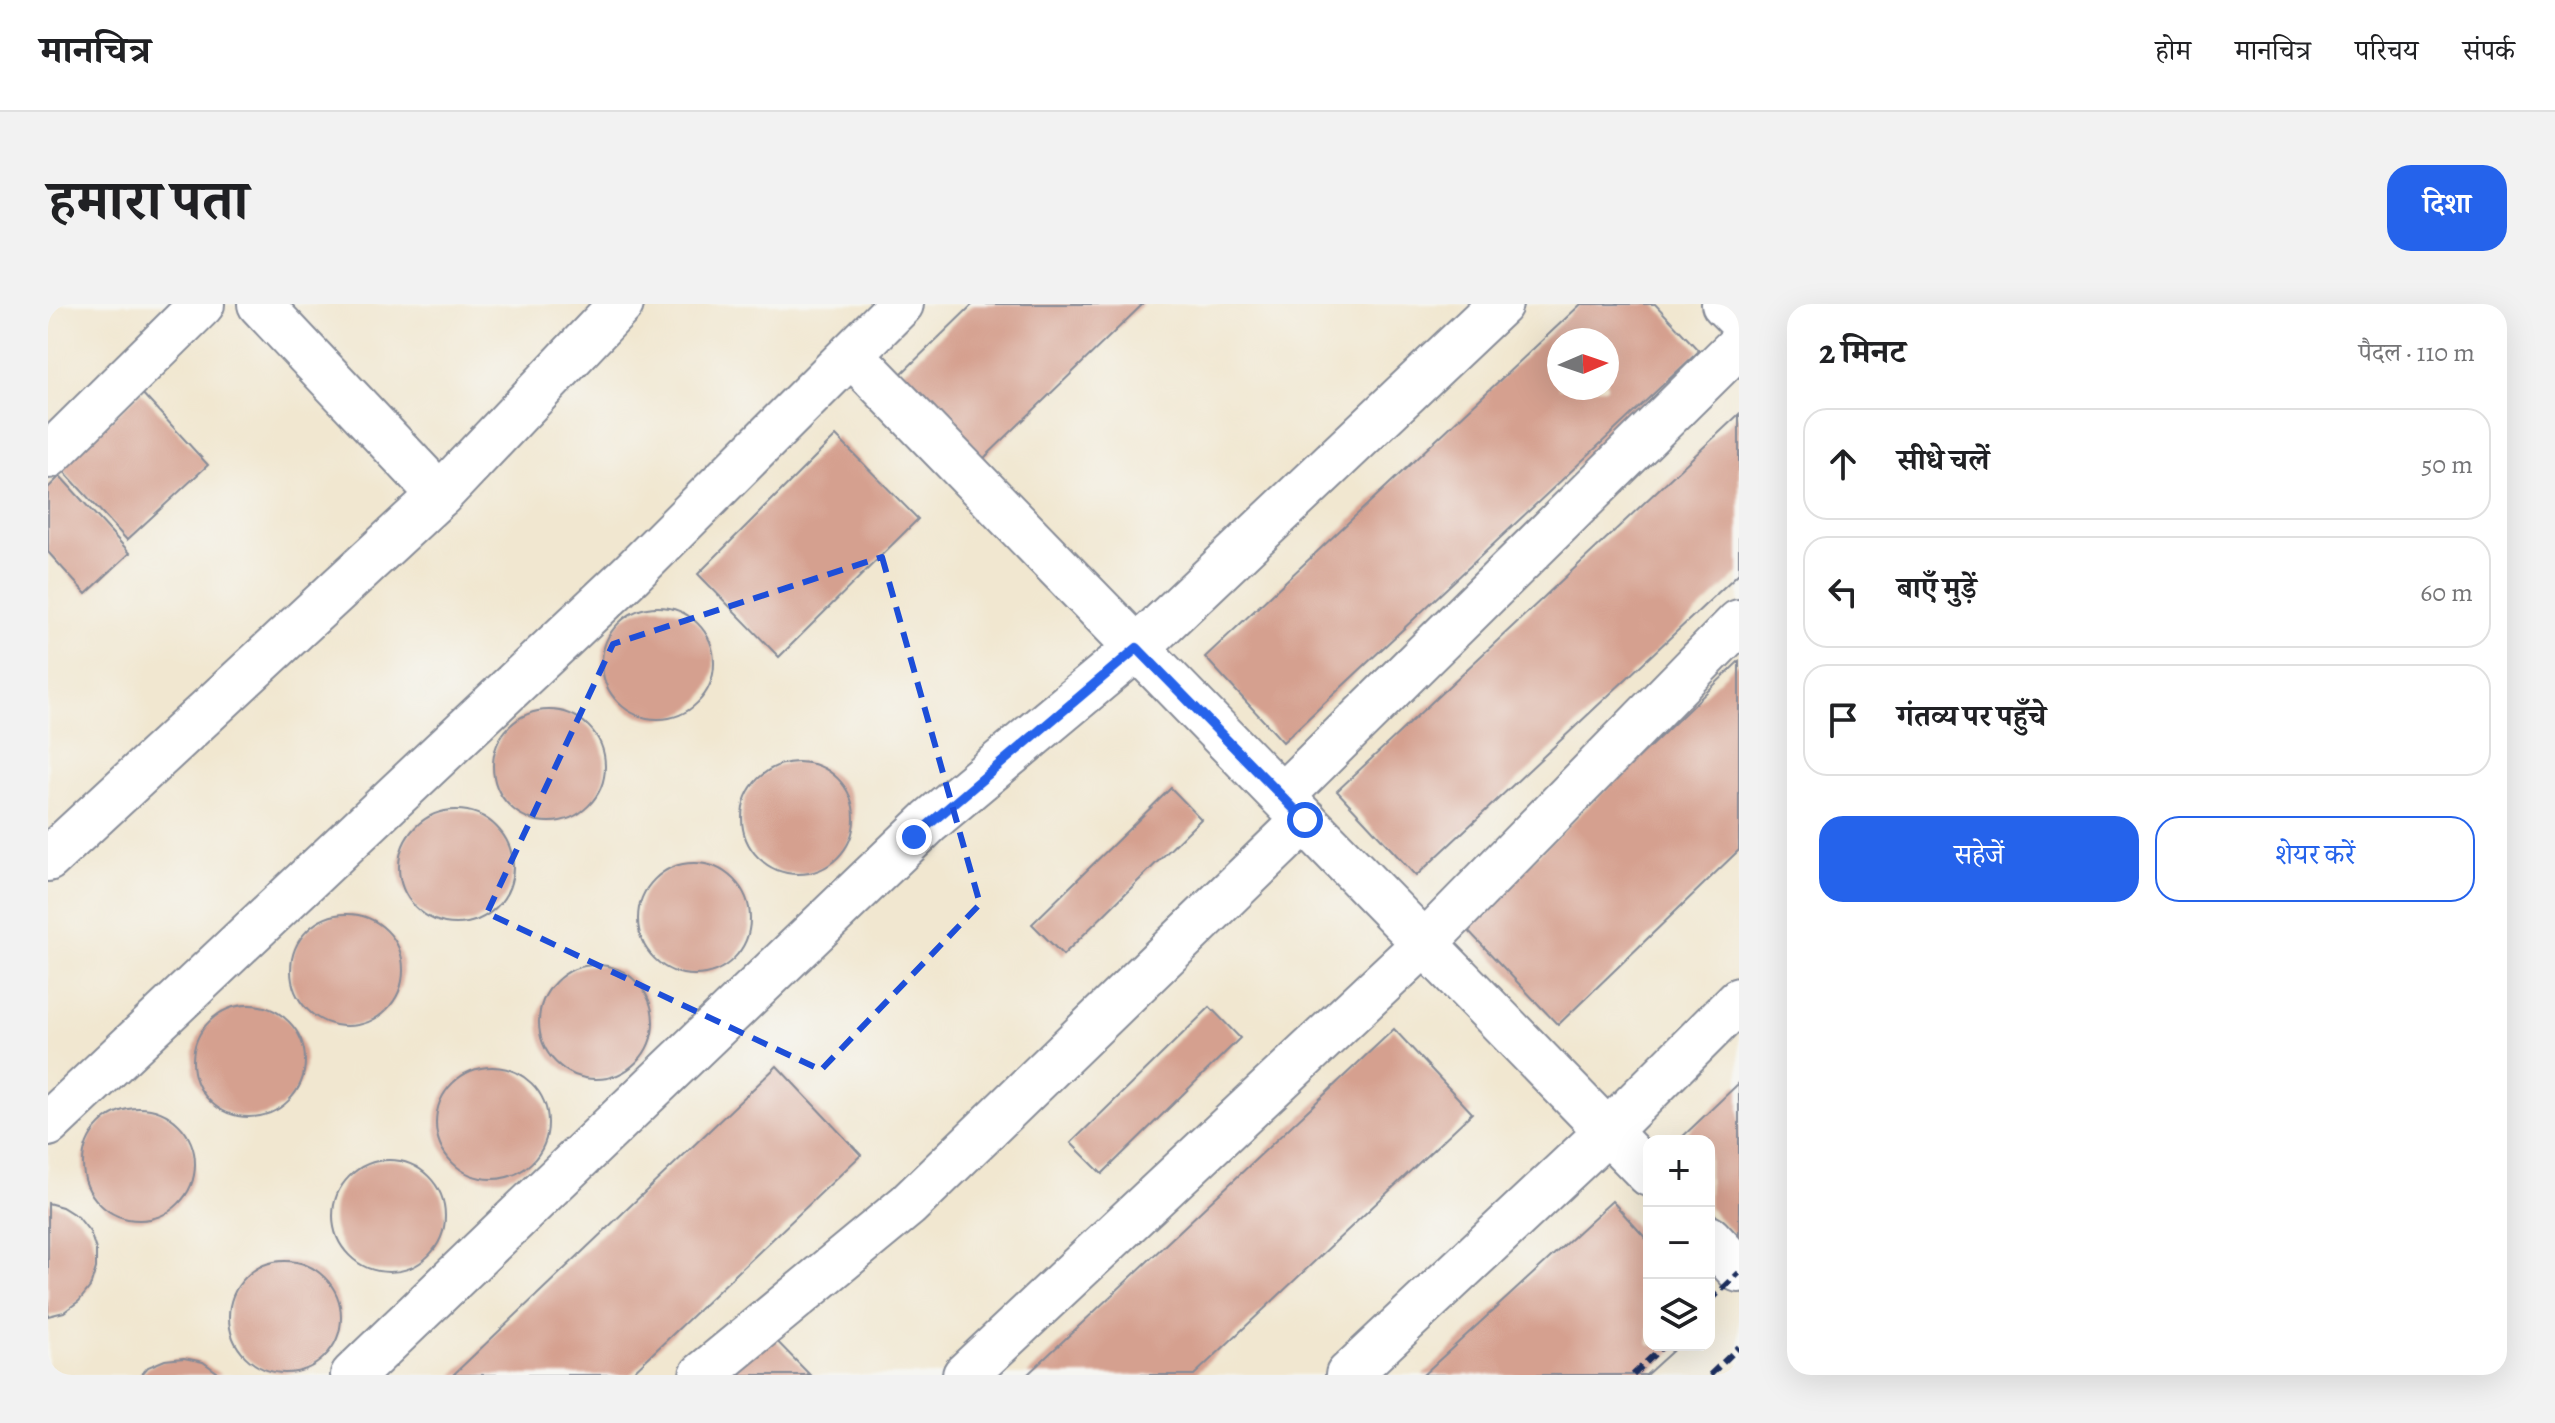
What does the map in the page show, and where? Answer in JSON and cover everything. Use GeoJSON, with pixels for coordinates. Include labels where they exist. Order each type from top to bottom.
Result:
{"type":"FeatureCollection","features":[{"type":"Feature","properties":{"kind":"street"},"geometry":{"type":"LineString","coordinates":[[48,456],[202,304]]}},
{"type":"Feature","properties":{"kind":"street"},"geometry":{"type":"LineString","coordinates":[[260,304],[440,495]]}},
{"type":"Feature","properties":{"kind":"street"},"geometry":{"type":"LineString","coordinates":[[48,859],[440,495],[621,304]]}},
{"type":"Feature","properties":{"kind":"street"},"geometry":{"type":"LineString","coordinates":[[48,1124],[631,574],[901,304]]}},
{"type":"Feature","properties":{"kind":"street"},"geometry":{"type":"LineString","coordinates":[[353,1375],[930,821],[1137,648],[1500,304]]}},
{"type":"Feature","properties":{"kind":"street"},"geometry":{"type":"LineString","coordinates":[[1724,304],[1739,319]]}},
{"type":"Feature","properties":{"kind":"street"},"geometry":{"type":"LineString","coordinates":[[702,1375],[908,1205],[1739,345]]}},
{"type":"Feature","properties":{"kind":"street"},"geometry":{"type":"LineString","coordinates":[[851,354],[1643,1168]]}},
{"type":"Feature","properties":{"kind":"street"},"geometry":{"type":"LineString","coordinates":[[965,1375],[1425,943],[1739,622]]}},
{"type":"Feature","properties":{"kind":"street"},"geometry":{"type":"LineString","coordinates":[[1348,1375],[1608,1131],[1739,1000]]}},
{"type":"Feature","properties":{"kind":"street"},"geometry":{"type":"LineString","coordinates":[[1715,1244],[1739,1270]]}},
{"type":"Feature","properties":{"kind":"highlighted area"},"geometry":{"type":"Polygon","coordinates":[[[882,557],[980,904],[821,1070],[487,913],[613,644],[882,557]]]}},
{"type":"Feature","properties":{"kind":"building"},"geometry":{"type":"Polygon","coordinates":[[[973,304],[1143,304],[981,461],[899,376],[973,304]]]}},
{"type":"Feature","properties":{"kind":"building"},"geometry":{"type":"Polygon","coordinates":[[[1581,304],[1655,304],[1699,351],[1283,742],[1205,657],[1547,336],[1547,400],[1619,400],[1619,328],[1555,328],[1581,304]]]}},
{"type":"Feature","properties":{"kind":"building"},"geometry":{"type":"Polygon","coordinates":[[[141,392],[208,465],[127,540],[60,467],[141,392]]]}},
{"type":"Feature","properties":{"kind":"building"},"geometry":{"type":"Polygon","coordinates":[[[1739,414],[1739,573],[1416,876],[1337,791],[1739,414]]]}},
{"type":"Feature","properties":{"kind":"building"},"geometry":{"type":"Polygon","coordinates":[[[836,436],[918,519],[779,657],[698,574],[836,436]]]}},
{"type":"Feature","properties":{"kind":"building"},"geometry":{"type":"Polygon","coordinates":[[[60,476],[130,553],[86,594],[48,552],[48,488],[60,476]]]}},
{"type":"Feature","properties":{"kind":"building"},"geometry":{"type":"Polygon","coordinates":[[[658,607],[680,611],[698,623],[710,641],[714,663],[710,685],[698,703],[680,715],[658,719],[636,715],[618,703],[606,685],[602,663],[606,641],[618,623],[636,611],[658,607]]]}},
{"type":"Feature","properties":{"kind":"building"},"geometry":{"type":"Polygon","coordinates":[[[1739,661],[1739,850],[1558,1025],[1464,926],[1739,661]]]}},
{"type":"Feature","properties":{"kind":"building"},"geometry":{"type":"Polygon","coordinates":[[[549,710],[571,714],[589,726],[601,744],[605,766],[601,788],[589,806],[571,818],[549,822],[527,818],[509,806],[497,788],[493,766],[497,744],[509,726],[527,714],[549,710]]]}},
{"type":"Feature","properties":{"kind":"building"},"geometry":{"type":"Polygon","coordinates":[[[798,762],[820,766],[838,778],[850,796],[854,818],[850,840],[838,858],[820,870],[798,874],[776,870],[758,858],[746,840],[742,818],[746,796],[758,778],[776,766],[798,762]]]}},
{"type":"Feature","properties":{"kind":"building"},"geometry":{"type":"Polygon","coordinates":[[[1171,788],[1201,819],[1063,955],[1032,924],[1171,788]]]}},
{"type":"Feature","properties":{"kind":"building"},"geometry":{"type":"Polygon","coordinates":[[[456,810],[478,815],[496,827],[508,845],[513,867],[508,889],[496,907],[478,919],[456,924],[434,919],[416,907],[404,889],[399,867],[404,845],[416,827],[434,815],[456,810]]]}},
{"type":"Feature","properties":{"kind":"building"},"geometry":{"type":"Polygon","coordinates":[[[694,863],[716,867],[734,879],[746,897],[750,919],[746,941],[734,959],[716,971],[694,975],[672,971],[654,959],[642,941],[638,919],[642,897],[654,879],[672,867],[694,863]]]}},
{"type":"Feature","properties":{"kind":"building"},"geometry":{"type":"Polygon","coordinates":[[[347,914],[369,918],[387,930],[399,948],[403,970],[399,992],[387,1010],[369,1022],[347,1026],[325,1022],[307,1010],[295,992],[291,970],[295,948],[307,930],[325,918],[347,914]]]}},
{"type":"Feature","properties":{"kind":"building"},"geometry":{"type":"Polygon","coordinates":[[[596,965],[618,970],[636,982],[648,1000],[653,1022],[648,1044],[636,1062],[618,1074],[596,1079],[574,1074],[556,1062],[544,1044],[539,1022],[544,1000],[556,982],[574,970],[596,965]]]}},
{"type":"Feature","properties":{"kind":"building"},"geometry":{"type":"Polygon","coordinates":[[[249,1005],[271,1009],[289,1021],[301,1039],[305,1061],[301,1083],[289,1101],[271,1113],[249,1117],[227,1113],[209,1101],[197,1083],[193,1061],[197,1039],[209,1021],[227,1009],[249,1005]]]}},
{"type":"Feature","properties":{"kind":"building"},"geometry":{"type":"Polygon","coordinates":[[[1210,1007],[1240,1038],[1102,1174],[1071,1143],[1210,1007]]]}},
{"type":"Feature","properties":{"kind":"building"},"geometry":{"type":"Polygon","coordinates":[[[1394,1029],[1472,1113],[1194,1375],[1027,1375],[1394,1029]]]}},
{"type":"Feature","properties":{"kind":"building"},"geometry":{"type":"Polygon","coordinates":[[[777,1066],[861,1155],[630,1375],[453,1375],[777,1066]]]}},
{"type":"Feature","properties":{"kind":"building"},"geometry":{"type":"Polygon","coordinates":[[[492,1067],[514,1071],[532,1083],[544,1101],[548,1123],[544,1145],[532,1163],[514,1175],[492,1179],[470,1175],[452,1163],[440,1145],[436,1123],[440,1101],[452,1083],[470,1071],[492,1067]]]}},
{"type":"Feature","properties":{"kind":"building"},"geometry":{"type":"Polygon","coordinates":[[[1739,1083],[1739,1240],[1715,1214],[1715,1135],[1684,1135],[1739,1083]]]}},
{"type":"Feature","properties":{"kind":"building"},"geometry":{"type":"Polygon","coordinates":[[[139,1108],[161,1112],[179,1124],[191,1142],[195,1164],[191,1186],[179,1204],[161,1216],[139,1220],[117,1216],[99,1204],[87,1186],[83,1164],[87,1142],[99,1124],[117,1112],[139,1108]]]}},
{"type":"Feature","properties":{"kind":"building"},"geometry":{"type":"Polygon","coordinates":[[[389,1160],[411,1164],[429,1176],[441,1194],[445,1216],[441,1238],[429,1256],[411,1268],[389,1272],[367,1268],[349,1256],[337,1238],[333,1216],[337,1194],[349,1176],[367,1164],[389,1160]]]}},
{"type":"Feature","properties":{"kind":"building"},"geometry":{"type":"Polygon","coordinates":[[[1612,1201],[1643,1235],[1643,1351],[1672,1351],[1646,1375],[1423,1375],[1612,1201]]]}},
{"type":"Feature","properties":{"kind":"building"},"geometry":{"type":"Polygon","coordinates":[[[48,1203],[78,1217],[90,1232],[96,1250],[96,1268],[90,1287],[79,1301],[64,1312],[48,1316],[48,1203]]]}},
{"type":"Feature","properties":{"kind":"building"},"geometry":{"type":"Polygon","coordinates":[[[285,1261],[307,1265],[325,1277],[337,1295],[341,1317],[337,1339],[325,1357],[307,1369],[285,1373],[263,1369],[245,1357],[233,1339],[229,1317],[233,1295],[245,1277],[263,1265],[285,1261]]]}},
{"type":"Feature","properties":{"kind":"building"},"geometry":{"type":"Polygon","coordinates":[[[764,1328],[810,1375],[716,1375],[764,1328]]]}},
{"type":"Feature","properties":{"kind":"building"},"geometry":{"type":"Polygon","coordinates":[[[184,1358],[203,1362],[221,1375],[141,1375],[148,1367],[165,1360],[184,1358]]]}},
{"type":"Feature","properties":{"kind":"railway"},"geometry":{"type":"LineString","coordinates":[[1715,1296],[1739,1273]]}},
{"type":"Feature","properties":{"kind":"railway"},"geometry":{"type":"LineString","coordinates":[[1710,1375],[1739,1347]]}},
{"type":"Feature","properties":{"kind":"railway"},"geometry":{"type":"LineString","coordinates":[[1633,1375],[1658,1351]]}},
{"type":"Feature","properties":{"kind":"route"},"geometry":{"type":"LineString","coordinates":[[914,837],[1137,648],[1305,820]]}}]}
